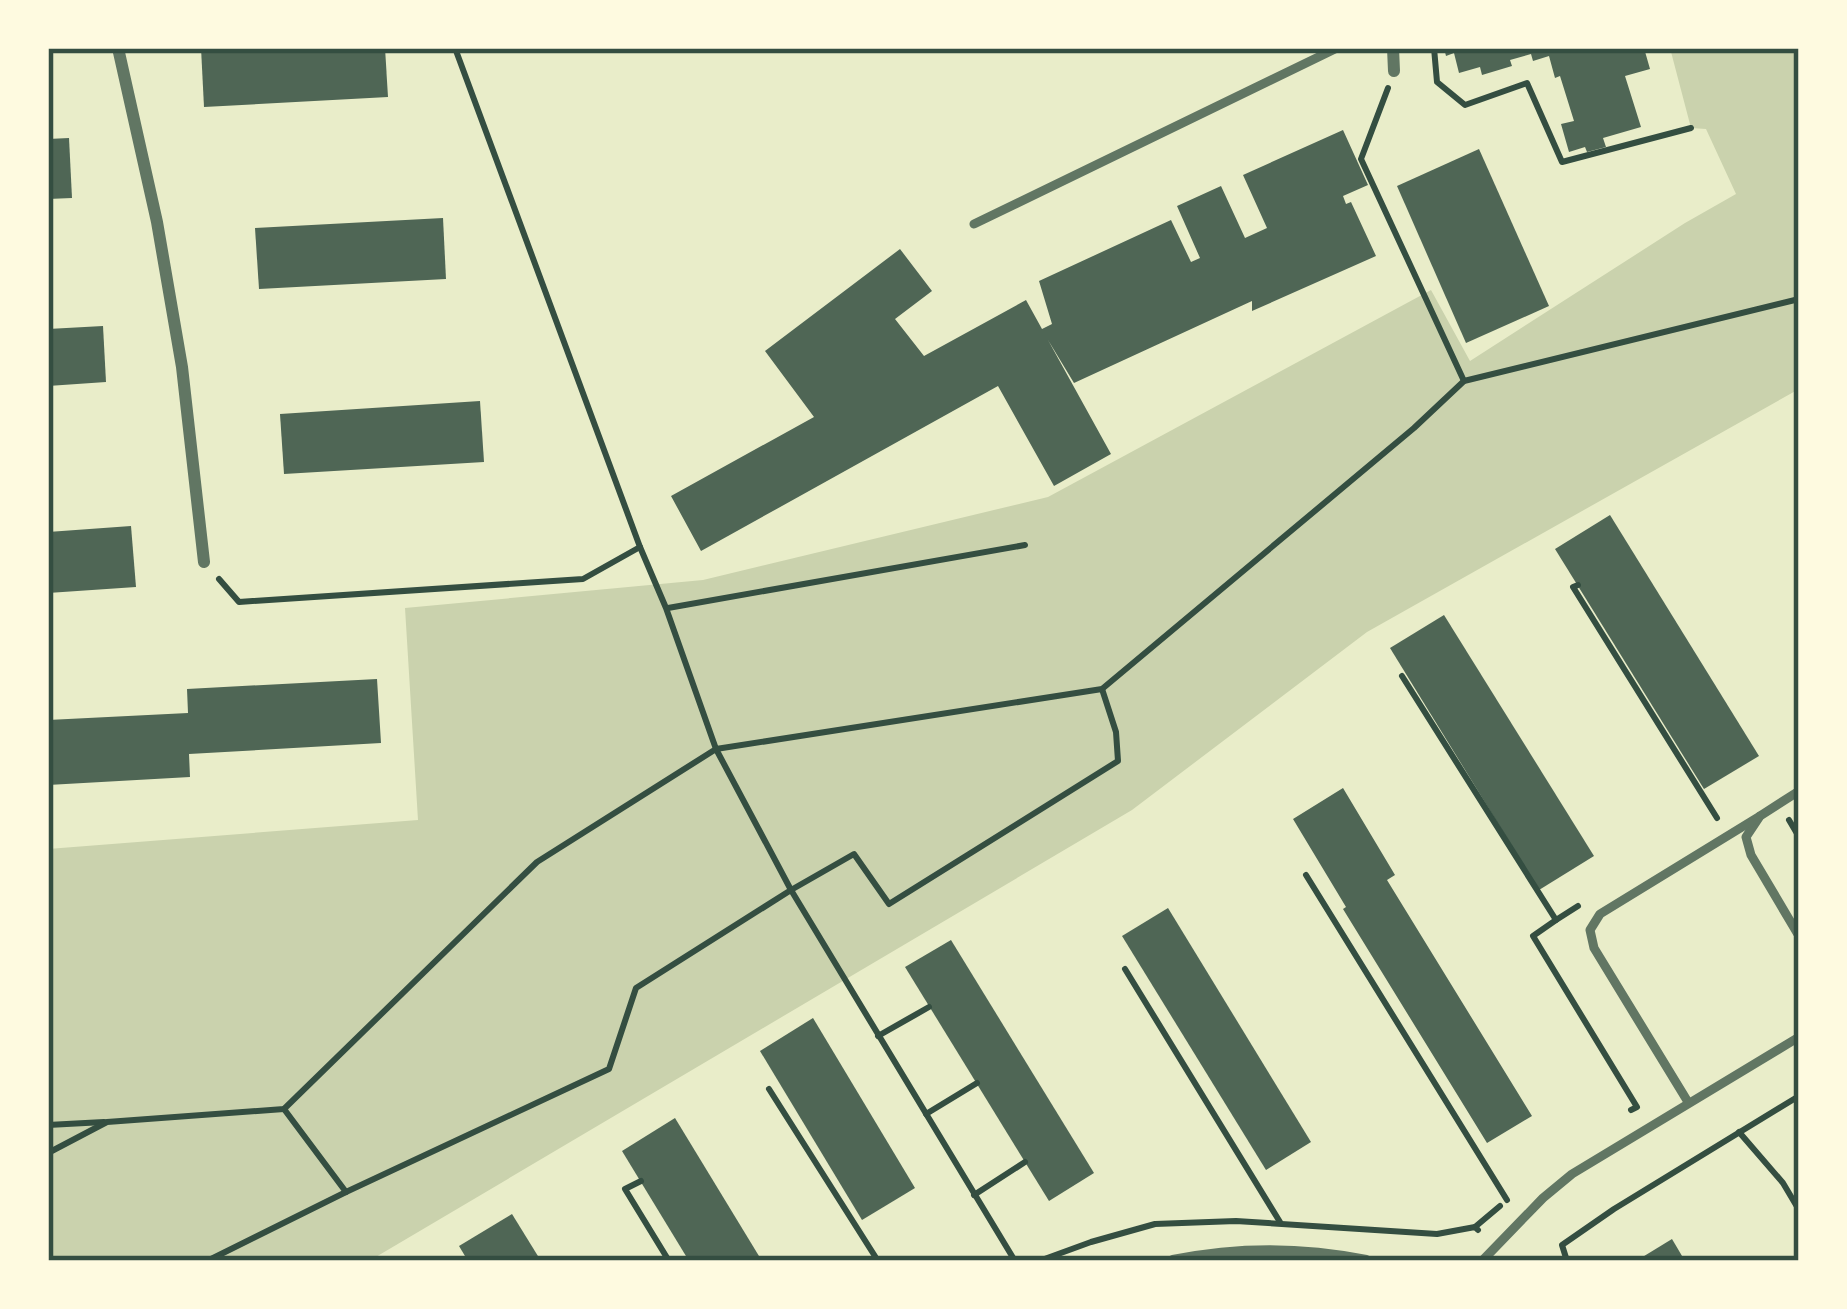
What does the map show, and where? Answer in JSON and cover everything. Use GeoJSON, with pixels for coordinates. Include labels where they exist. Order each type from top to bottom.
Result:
{"type":"FeatureCollection","features":[{"type":"Feature","properties":{"kind":"street"},"geometry":{"type":"LineString","coordinates":[[118,48],[158,222],[204,562]]}},
{"type":"Feature","properties":{"kind":"street"},"geometry":{"type":"LineString","coordinates":[[1394,48],[1394,71]]}},
{"type":"Feature","properties":{"kind":"street"},"geometry":{"type":"LineString","coordinates":[[1173,1261],[1284,1250],[1366,1261]]}},
{"type":"Feature","properties":{"kind":"lane"},"geometry":{"type":"LineString","coordinates":[[974,224],[1337,48]]}},
{"type":"Feature","properties":{"kind":"lane"},"geometry":{"type":"LineString","coordinates":[[1688,1102],[1594,948],[1590,930],[1600,914],[1799,790]]}},
{"type":"Feature","properties":{"kind":"lane"},"geometry":{"type":"LineString","coordinates":[[1760,816],[1746,837],[1751,855],[1799,936]]}},
{"type":"Feature","properties":{"kind":"lane"},"geometry":{"type":"LineString","coordinates":[[1482,1261],[1572,1174],[1799,1037]]}},
{"type":"Feature","properties":{"kind":"path"},"geometry":{"type":"LineString","coordinates":[[455,48],[716,748],[791,890],[1015,1261]]}},
{"type":"Feature","properties":{"kind":"path"},"geometry":{"type":"LineString","coordinates":[[1434,48],[1437,82],[1465,105],[1527,83],[1562,162],[1691,128]]}},
{"type":"Feature","properties":{"kind":"path"},"geometry":{"type":"LineString","coordinates":[[1394,71],[1361,159],[1464,381]]}},
{"type":"Feature","properties":{"kind":"path"},"geometry":{"type":"LineString","coordinates":[[48,1125],[284,1109],[537,862],[716,748],[1102,688],[1464,381],[1799,299]]}},
{"type":"Feature","properties":{"kind":"path"},"geometry":{"type":"LineString","coordinates":[[666,608],[1024,545]]}},
{"type":"Feature","properties":{"kind":"path"},"geometry":{"type":"LineString","coordinates":[[204,562],[239,602],[583,579],[640,547]]}},
{"type":"Feature","properties":{"kind":"path"},"geometry":{"type":"LineString","coordinates":[[1578,585],[1573,587],[1719,821]]}},
{"type":"Feature","properties":{"kind":"path"},"geometry":{"type":"LineString","coordinates":[[1402,676],[1556,920],[1533,936],[1637,1107],[1618,1119]]}},
{"type":"Feature","properties":{"kind":"path"},"geometry":{"type":"LineString","coordinates":[[207,1261],[609,1069],[636,988],[854,854],[889,904],[1118,761],[1116,732],[1102,688]]}},
{"type":"Feature","properties":{"kind":"path"},"geometry":{"type":"LineString","coordinates":[[1306,875],[1507,1200]]}},
{"type":"Feature","properties":{"kind":"path"},"geometry":{"type":"LineString","coordinates":[[1125,969],[1281,1224]]}},
{"type":"Feature","properties":{"kind":"path"},"geometry":{"type":"LineString","coordinates":[[878,1036],[929,1007]]}},
{"type":"Feature","properties":{"kind":"path"},"geometry":{"type":"LineString","coordinates":[[926,1114],[977,1083]]}},
{"type":"Feature","properties":{"kind":"path"},"geometry":{"type":"LineString","coordinates":[[769,1089],[878,1261]]}},
{"type":"Feature","properties":{"kind":"path"},"geometry":{"type":"LineString","coordinates":[[1567,1261],[1562,1245],[1799,1096]]}},
{"type":"Feature","properties":{"kind":"path"},"geometry":{"type":"LineString","coordinates":[[284,1109],[346,1192]]}},
{"type":"Feature","properties":{"kind":"path"},"geometry":{"type":"LineString","coordinates":[[48,1153],[107,1122]]}},
{"type":"Feature","properties":{"kind":"path"},"geometry":{"type":"LineString","coordinates":[[1739,1132],[1783,1183],[1799,1210]]}},
{"type":"Feature","properties":{"kind":"path"},"geometry":{"type":"LineString","coordinates":[[974,1195],[1025,1162]]}},
{"type":"Feature","properties":{"kind":"path"},"geometry":{"type":"LineString","coordinates":[[641,1181],[626,1189],[669,1261]]}},
{"type":"Feature","properties":{"kind":"path"},"geometry":{"type":"LineString","coordinates":[[1475,1228],[1519,1190]]}},
{"type":"Feature","properties":{"kind":"green space"},"geometry":{"type":"Polygon","coordinates":[[[1670,48],[1799,48],[1799,389],[1367,632],[1132,810],[369,1261],[48,1261],[48,849],[418,820],[405,608],[703,580],[1048,497],[1431,290],[1470,361],[1736,194],[1706,129],[1691,128],[1670,48]]]}},
{"type":"Feature","properties":{"kind":"building"},"geometry":{"type":"Polygon","coordinates":[[[201,48],[385,48],[388,97],[204,107],[201,48]]]}},
{"type":"Feature","properties":{"kind":"building"},"geometry":{"type":"Polygon","coordinates":[[[1444,48],[1644,48],[1650,69],[1625,76],[1641,127],[1603,138],[1606,147],[1569,152],[1561,124],[1574,121],[1549,56],[1533,61],[1531,54],[1482,75],[1480,67],[1459,73],[1454,53],[1446,56],[1444,48]]]}},
{"type":"Feature","properties":{"kind":"building"},"geometry":{"type":"Polygon","coordinates":[[[1343,130],[1368,185],[1343,196],[1346,204],[1351,202],[1376,256],[1252,311],[1252,301],[1074,383],[1048,340],[1111,454],[1054,486],[998,386],[701,551],[671,496],[814,417],[765,351],[900,249],[932,291],[895,319],[924,356],[1026,300],[1042,329],[1052,324],[1039,281],[1171,220],[1191,262],[1200,258],[1177,206],[1221,186],[1245,238],[1267,228],[1243,175],[1343,130]]]}},
{"type":"Feature","properties":{"kind":"building"},"geometry":{"type":"Polygon","coordinates":[[[69,138],[72,198],[48,199],[48,139],[69,138]]]}},
{"type":"Feature","properties":{"kind":"building"},"geometry":{"type":"Polygon","coordinates":[[[1479,149],[1549,306],[1466,343],[1397,186],[1479,149]]]}},
{"type":"Feature","properties":{"kind":"building"},"geometry":{"type":"Polygon","coordinates":[[[443,218],[446,279],[259,289],[255,228],[443,218]]]}},
{"type":"Feature","properties":{"kind":"building"},"geometry":{"type":"Polygon","coordinates":[[[103,326],[106,382],[48,386],[48,329],[103,326]]]}},
{"type":"Feature","properties":{"kind":"building"},"geometry":{"type":"Polygon","coordinates":[[[480,401],[484,462],[284,474],[280,414],[480,401]]]}},
{"type":"Feature","properties":{"kind":"building"},"geometry":{"type":"Polygon","coordinates":[[[1610,515],[1759,756],[1704,789],[1555,549],[1610,515]]]}},
{"type":"Feature","properties":{"kind":"building"},"geometry":{"type":"Polygon","coordinates":[[[131,526],[136,587],[48,593],[48,532],[131,526]]]}},
{"type":"Feature","properties":{"kind":"building"},"geometry":{"type":"Polygon","coordinates":[[[1444,615],[1594,856],[1539,890],[1390,648],[1444,615]]]}},
{"type":"Feature","properties":{"kind":"building"},"geometry":{"type":"Polygon","coordinates":[[[377,679],[381,743],[189,754],[190,777],[48,785],[48,720],[188,713],[187,689],[377,679]]]}},
{"type":"Feature","properties":{"kind":"building"},"geometry":{"type":"Polygon","coordinates":[[[1343,788],[1395,875],[1387,880],[1532,1116],[1487,1143],[1293,819],[1343,788]]]}},
{"type":"Feature","properties":{"kind":"building"},"geometry":{"type":"Polygon","coordinates":[[[1168,908],[1311,1142],[1266,1170],[1122,936],[1168,908]]]}},
{"type":"Feature","properties":{"kind":"building"},"geometry":{"type":"Polygon","coordinates":[[[951,940],[1094,1173],[1049,1201],[905,967],[951,940]]]}},
{"type":"Feature","properties":{"kind":"building"},"geometry":{"type":"Polygon","coordinates":[[[813,1018],[915,1188],[862,1220],[760,1051],[813,1018]]]}},
{"type":"Feature","properties":{"kind":"building"},"geometry":{"type":"Polygon","coordinates":[[[675,1118],[762,1261],[689,1261],[622,1151],[675,1118]]]}},
{"type":"Feature","properties":{"kind":"building"},"geometry":{"type":"Polygon","coordinates":[[[512,1214],[541,1261],[468,1261],[459,1246],[512,1214]]]}},
{"type":"Feature","properties":{"kind":"building"},"geometry":{"type":"Polygon","coordinates":[[[1672,1239],[1685,1261],[1636,1261],[1672,1239]]]}}]}
